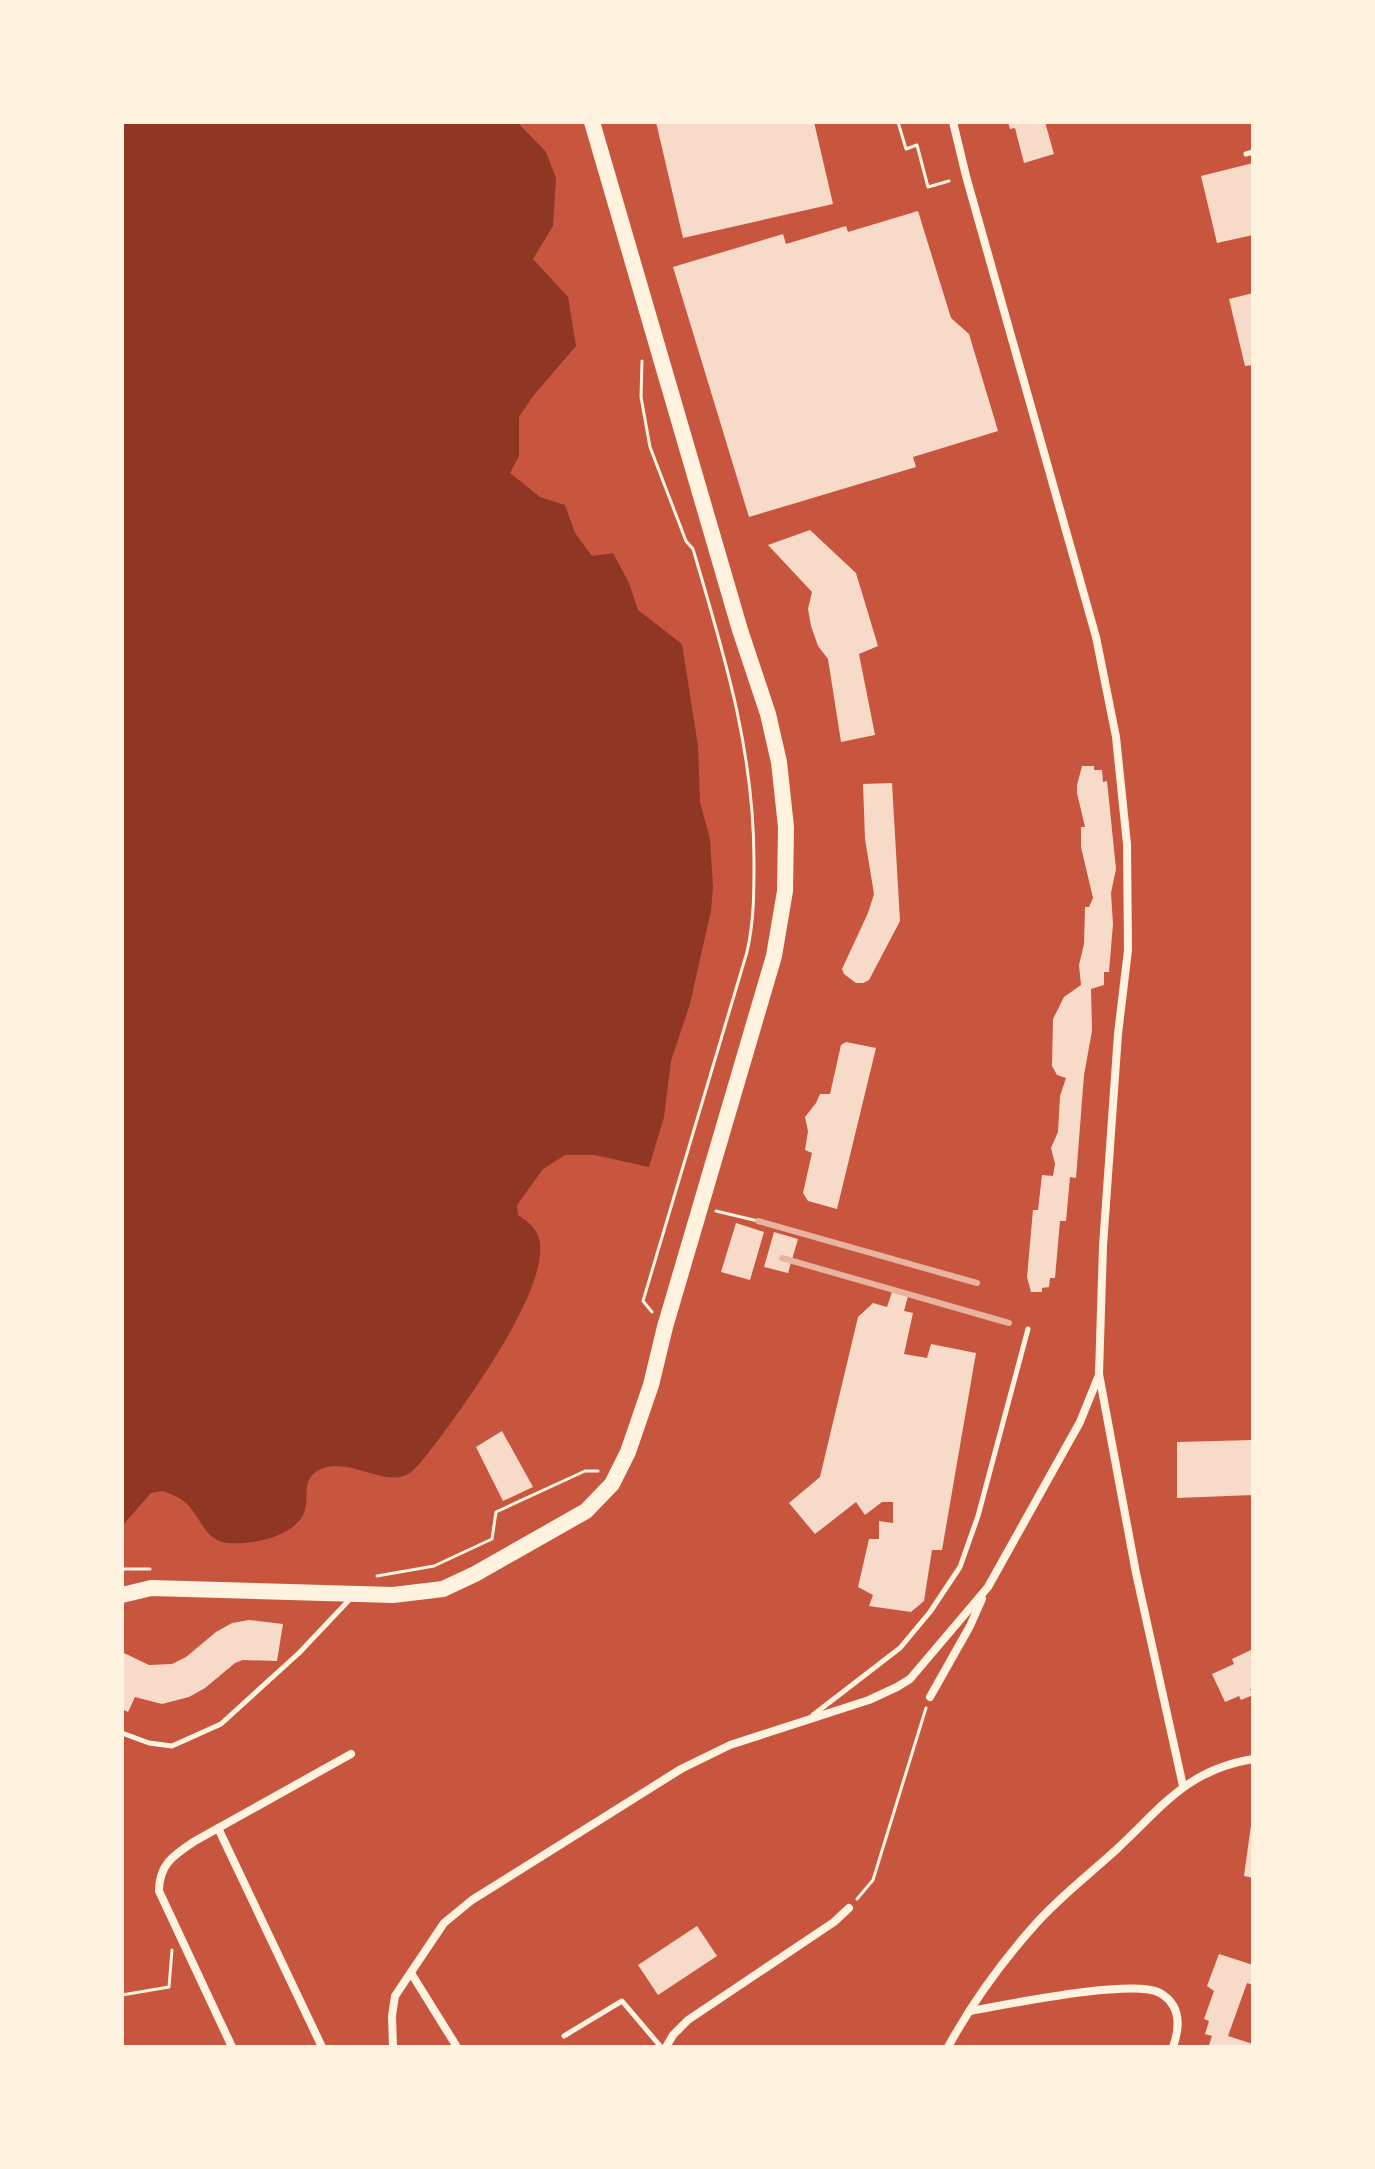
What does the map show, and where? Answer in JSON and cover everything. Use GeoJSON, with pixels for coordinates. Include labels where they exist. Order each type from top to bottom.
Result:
{"type":"FeatureCollection","features":[{"type":"Feature","properties":{"kind":"main road"},"geometry":{"type":"LineString","coordinates":[[122,1595],[151,1588],[410,1595],[443,1589],[539,1538],[586,1511],[600,1499],[617,1476],[628,1452],[651,1385],[665,1327],[777,945],[787,859],[784,794],[768,714],[740,630],[592,122]]}},
{"type":"Feature","properties":{"kind":"street"},"geometry":{"type":"LineString","coordinates":[[953,122],[1096,637],[1123,790],[1128,870],[1128,950],[1118,1034],[1103,1246],[1099,1374],[1136,1573],[1183,1786]]}},
{"type":"Feature","properties":{"kind":"street"},"geometry":{"type":"LineString","coordinates":[[930,1697],[1080,1422],[1099,1374]]}},
{"type":"Feature","properties":{"kind":"street"},"geometry":{"type":"LineString","coordinates":[[393,2047],[395,1996],[444,1923],[507,1878],[681,1769],[730,1745],[869,1700],[910,1679],[988,1587]]}},
{"type":"Feature","properties":{"kind":"street"},"geometry":{"type":"LineString","coordinates":[[232,2047],[159,1891],[163,1866],[171,1856],[218,1828],[351,1754]]}},
{"type":"Feature","properties":{"kind":"street"},"geometry":{"type":"LineString","coordinates":[[948,2047],[969,2011],[1034,1926],[1183,1786],[1221,1766],[1253,1759]]}},
{"type":"Feature","properties":{"kind":"street"},"geometry":{"type":"LineString","coordinates":[[218,1828],[322,2047]]}},
{"type":"Feature","properties":{"kind":"street"},"geometry":{"type":"LineString","coordinates":[[664,2047],[688,2020],[834,1922],[849,1908]]}},
{"type":"Feature","properties":{"kind":"street"},"geometry":{"type":"LineString","coordinates":[[411,1973],[457,2047]]}},
{"type":"Feature","properties":{"kind":"street"},"geometry":{"type":"LineString","coordinates":[[969,2011],[1041,1997],[1149,1989],[1167,1998],[1177,2013],[1178,2031],[1173,2047]]}},
{"type":"Feature","properties":{"kind":"lane"},"geometry":{"type":"LineString","coordinates":[[809,1718],[900,1648],[930,1612],[960,1567],[978,1516],[1028,1329]]}},
{"type":"Feature","properties":{"kind":"lane"},"geometry":{"type":"LineString","coordinates":[[122,1733],[149,1743],[172,1746],[221,1724],[299,1653],[355,1594]]}},
{"type":"Feature","properties":{"kind":"lane"},"geometry":{"type":"LineString","coordinates":[[564,2036],[622,2001],[664,2047]]}},
{"type":"Feature","properties":{"kind":"path"},"geometry":{"type":"LineString","coordinates":[[898,122],[906,149],[917,145],[928,187],[949,181]]}},
{"type":"Feature","properties":{"kind":"path"},"geometry":{"type":"LineString","coordinates":[[643,362],[641,397],[650,447],[686,541],[693,549],[731,678],[747,754],[754,831],[754,910],[747,952],[643,1301],[665,1327]]}},
{"type":"Feature","properties":{"kind":"path"},"geometry":{"type":"LineString","coordinates":[[701,1207],[758,1221]]}},
{"type":"Feature","properties":{"kind":"path"},"geometry":{"type":"LineString","coordinates":[[366,1577],[434,1566],[492,1539],[496,1512],[585,1471],[606,1471]]}},
{"type":"Feature","properties":{"kind":"path"},"geometry":{"type":"LineString","coordinates":[[122,1569],[154,1569]]}},
{"type":"Feature","properties":{"kind":"path"},"geometry":{"type":"LineString","coordinates":[[849,1908],[873,1880],[930,1697]]}},
{"type":"Feature","properties":{"kind":"path"},"geometry":{"type":"LineString","coordinates":[[122,1995],[169,1987],[174,1922]]}},
{"type":"Feature","properties":{"kind":"shaded area"},"geometry":{"type":"Polygon","coordinates":[[[122,122],[517,122],[546,152],[556,178],[553,226],[533,259],[568,297],[576,346],[519,417],[519,456],[510,473],[540,497],[565,505],[575,533],[592,556],[613,553],[629,583],[638,610],[682,644],[698,746],[700,802],[710,839],[711,911],[690,1004],[671,1061],[664,1117],[649,1167],[595,1155],[565,1155],[543,1169],[517,1205],[518,1215],[532,1226],[540,1243],[539,1264],[531,1288],[487,1370],[423,1459],[411,1472],[401,1477],[341,1466],[317,1471],[309,1480],[305,1509],[297,1523],[280,1534],[247,1543],[227,1543],[213,1538],[187,1503],[163,1491],[151,1493],[122,1526],[122,122]]]}},
{"type":"Feature","properties":{"kind":"building"},"geometry":{"type":"Polygon","coordinates":[[[656,122],[814,122],[833,204],[683,238],[656,122]]]}},
{"type":"Feature","properties":{"kind":"building"},"geometry":{"type":"Polygon","coordinates":[[[1008,122],[1045,122],[1054,154],[1024,163],[1015,128],[1010,129],[1008,122]]]}},
{"type":"Feature","properties":{"kind":"building"},"geometry":{"type":"Polygon","coordinates":[[[1253,163],[1253,235],[1217,243],[1201,176],[1253,163]]]}},
{"type":"Feature","properties":{"kind":"building"},"geometry":{"type":"Polygon","coordinates":[[[918,211],[951,318],[969,334],[998,431],[913,457],[916,467],[749,517],[673,267],[783,234],[786,244],[846,226],[848,232],[918,211]]]}},
{"type":"Feature","properties":{"kind":"building"},"geometry":{"type":"Polygon","coordinates":[[[1253,293],[1253,365],[1245,366],[1229,299],[1253,293]]]}},
{"type":"Feature","properties":{"kind":"building"},"geometry":{"type":"Polygon","coordinates":[[[810,530],[856,573],[878,646],[859,654],[875,735],[841,742],[828,659],[818,646],[811,626],[808,609],[812,592],[768,545],[810,530]]]}},
{"type":"Feature","properties":{"kind":"building"},"geometry":{"type":"Polygon","coordinates":[[[1082,766],[1102,770],[1103,782],[1107,781],[1116,869],[1111,893],[1113,924],[1109,972],[1104,972],[1104,985],[1091,989],[1092,1031],[1084,1075],[1076,1178],[1070,1177],[1066,1221],[1060,1221],[1055,1278],[1050,1278],[1049,1287],[1042,1288],[1042,1292],[1031,1292],[1027,1277],[1033,1210],[1038,1210],[1042,1175],[1053,1176],[1055,1164],[1051,1148],[1058,1132],[1060,1096],[1066,1078],[1057,1075],[1052,1066],[1053,1019],[1064,997],[1081,985],[1079,965],[1084,944],[1085,907],[1089,907],[1093,898],[1081,847],[1081,827],[1085,827],[1077,785],[1082,766]]]}},
{"type":"Feature","properties":{"kind":"building"},"geometry":{"type":"Polygon","coordinates":[[[892,783],[900,921],[869,980],[856,983],[842,969],[874,894],[865,839],[863,784],[892,783]]]}},
{"type":"Feature","properties":{"kind":"building"},"geometry":{"type":"Polygon","coordinates":[[[846,1042],[876,1048],[837,1209],[808,1201],[803,1193],[812,1153],[805,1150],[808,1131],[805,1117],[820,1094],[830,1094],[841,1045],[846,1042]]]}},
{"type":"Feature","properties":{"kind":"building"},"geometry":{"type":"Polygon","coordinates":[[[736,1223],[764,1232],[750,1280],[721,1272],[736,1223]]]}},
{"type":"Feature","properties":{"kind":"building"},"geometry":{"type":"Polygon","coordinates":[[[774,1232],[798,1239],[788,1273],[764,1267],[774,1232]]]}},
{"type":"Feature","properties":{"kind":"building"},"geometry":{"type":"Polygon","coordinates":[[[892,1292],[908,1296],[904,1311],[913,1313],[904,1354],[927,1358],[931,1344],[976,1353],[942,1550],[932,1550],[924,1601],[911,1612],[869,1606],[873,1595],[858,1587],[869,1539],[879,1539],[879,1521],[893,1523],[893,1502],[882,1502],[865,1515],[856,1502],[815,1534],[789,1503],[820,1477],[858,1317],[873,1303],[887,1307],[892,1292]]]}},
{"type":"Feature","properties":{"kind":"building"},"geometry":{"type":"Polygon","coordinates":[[[502,1431],[533,1487],[503,1501],[476,1447],[502,1431]]]}},
{"type":"Feature","properties":{"kind":"building"},"geometry":{"type":"Polygon","coordinates":[[[1253,1440],[1253,1495],[1177,1498],[1177,1442],[1253,1440]]]}},
{"type":"Feature","properties":{"kind":"building"},"geometry":{"type":"Polygon","coordinates":[[[249,1620],[283,1624],[277,1661],[243,1660],[189,1697],[162,1704],[135,1697],[128,1712],[122,1709],[124,1653],[149,1665],[172,1664],[186,1657],[216,1632],[232,1623],[249,1620]]]}},
{"type":"Feature","properties":{"kind":"building"},"geometry":{"type":"Polygon","coordinates":[[[1253,1649],[1253,1688],[1250,1689],[1253,1695],[1241,1700],[1239,1696],[1225,1702],[1212,1674],[1234,1664],[1232,1659],[1253,1649]]]}},
{"type":"Feature","properties":{"kind":"building"},"geometry":{"type":"Polygon","coordinates":[[[1253,1825],[1253,1878],[1244,1876],[1253,1825]]]}},
{"type":"Feature","properties":{"kind":"building"},"geometry":{"type":"Polygon","coordinates":[[[697,1926],[717,1956],[658,1995],[638,1965],[697,1926]]]}},
{"type":"Feature","properties":{"kind":"building"},"geometry":{"type":"Polygon","coordinates":[[[1219,1954],[1253,1965],[1253,1985],[1247,1983],[1228,2036],[1253,2044],[1253,2047],[1209,2045],[1212,2036],[1205,2034],[1209,2021],[1204,2019],[1214,1991],[1207,1986],[1219,1954]]]}},
{"type":"Feature","properties":{"kind":"railway"},"geometry":{"type":"LineString","coordinates":[[758,1221],[977,1283]]}},
{"type":"Feature","properties":{"kind":"railway"},"geometry":{"type":"LineString","coordinates":[[782,1258],[1009,1323]]}}]}
